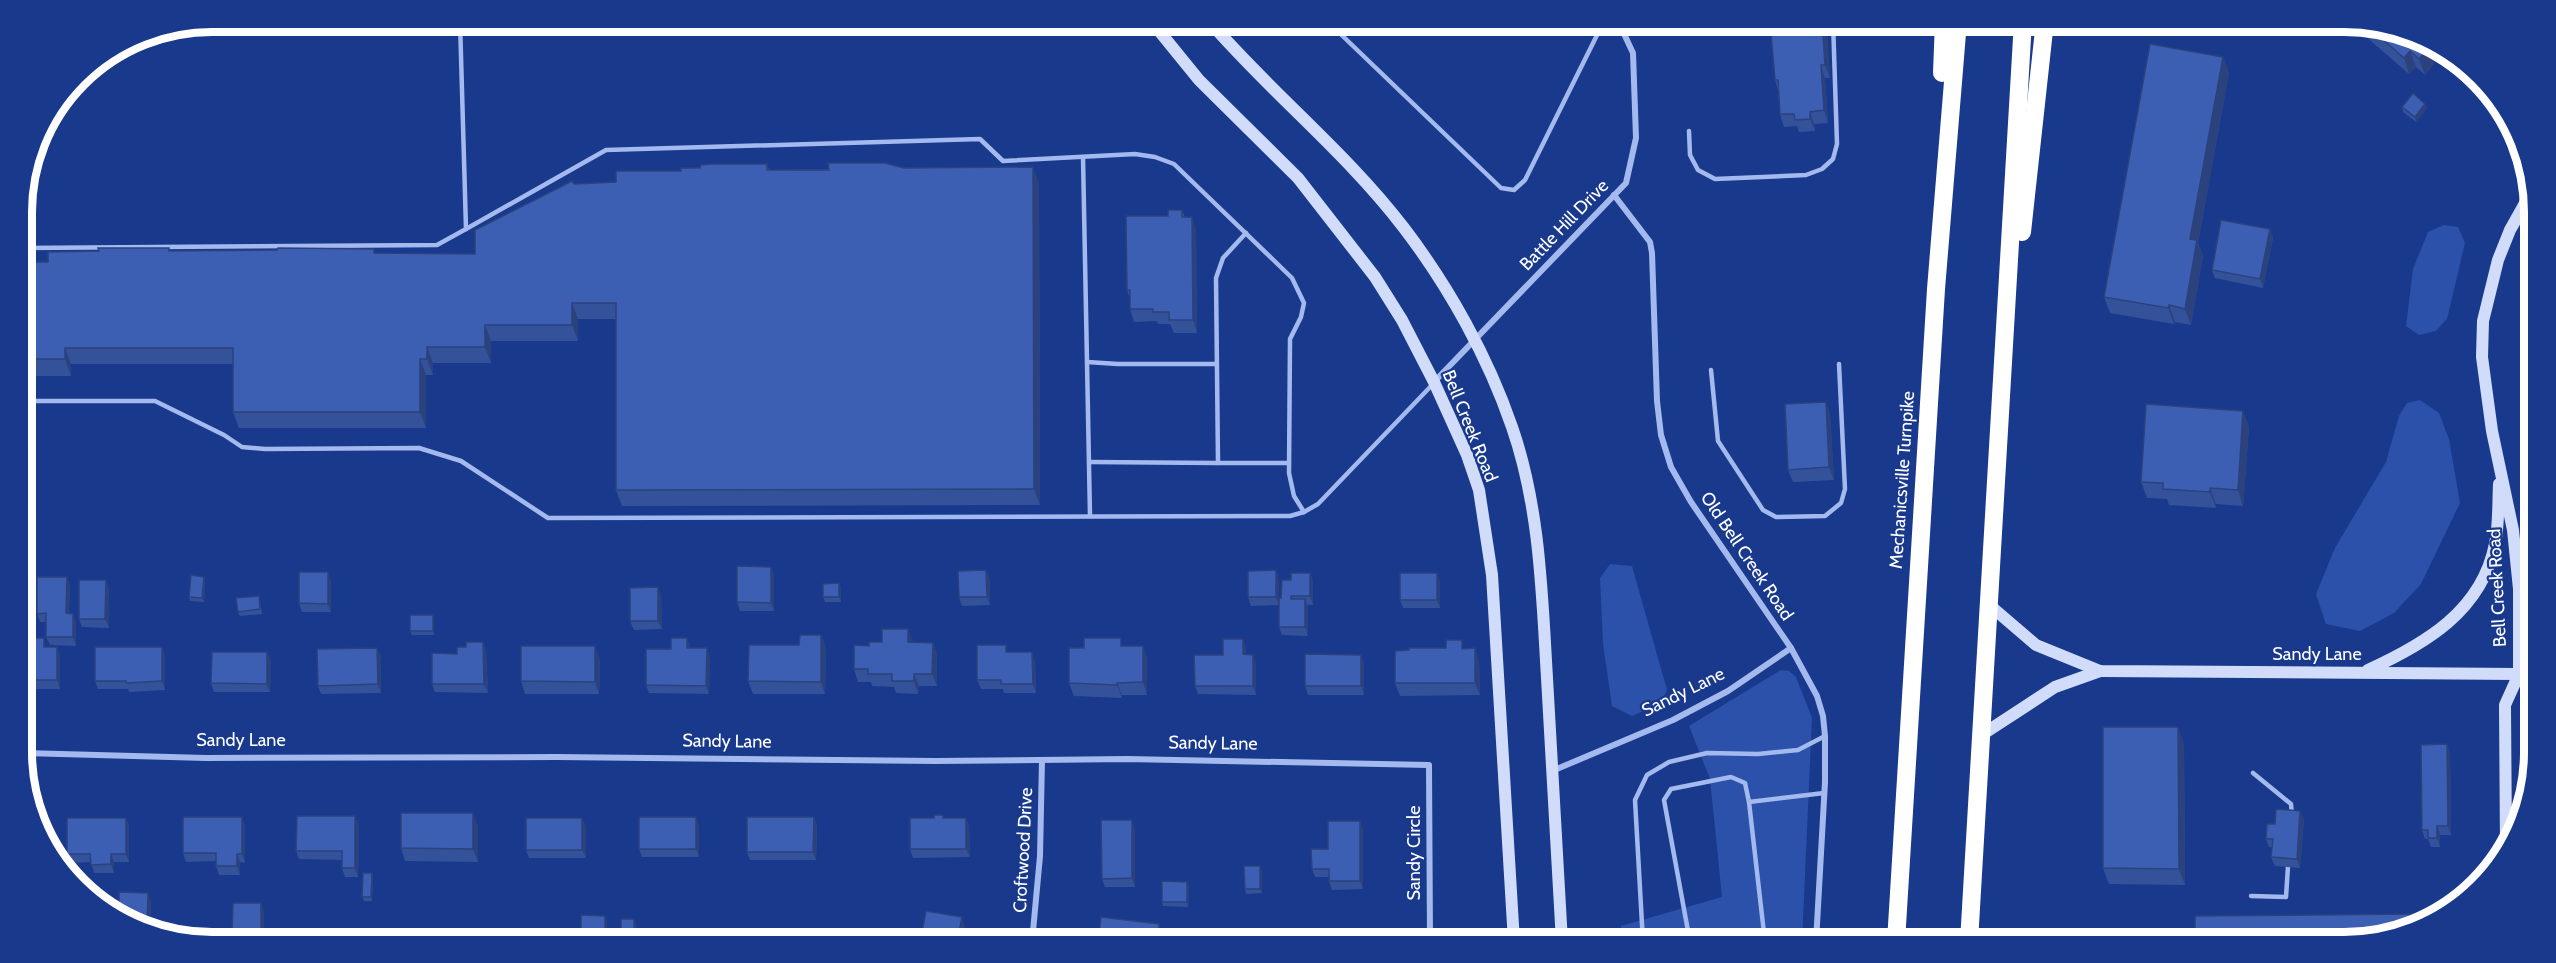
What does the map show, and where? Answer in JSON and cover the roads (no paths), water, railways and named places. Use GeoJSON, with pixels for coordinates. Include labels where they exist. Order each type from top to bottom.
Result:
{"type":"FeatureCollection","features":[{"type":"Feature","properties":{"kind":"highway"},"geometry":{"type":"LineString","coordinates":[[1936,290],[1944,32]]}},
{"type":"Feature","properties":{"kind":"highway","name":"Mechanicsville Turnpike"},"geometry":{"type":"LineString","coordinates":[[1897,931],[1936,290],[1957,32]]}},
{"type":"Feature","properties":{"kind":"highway"},"geometry":{"type":"LineString","coordinates":[[1970,931],[2022,32]]}},
{"type":"Feature","properties":{"kind":"highway"},"geometry":{"type":"LineString","coordinates":[[1997,455],[2044,32]]}},
{"type":"Feature","properties":{"kind":"main road","name":"Bell Creek Road"},"geometry":{"type":"LineString","coordinates":[[1160,32],[1199,80],[1298,178],[1381,285],[1434,382],[1467,455],[1479,490],[1492,575],[1513,931]]}},
{"type":"Feature","properties":{"kind":"main road","name":"Bell Creek Road"},"geometry":{"type":"LineString","coordinates":[[1220,32],[1367,183],[1405,228],[1444,286],[1474,340],[1512,427],[1526,481],[1540,577],[1561,931]]}},
{"type":"Feature","properties":{"kind":"main road","name":"Bell Creek Road"},"geometry":{"type":"LineString","coordinates":[[2506,831],[2505,705],[2519,674],[2519,590],[2513,530],[2500,471],[2482,357],[2483,321],[2498,260],[2510,230],[2524,206]]}},
{"type":"Feature","properties":{"kind":"main road"},"geometry":{"type":"LineString","coordinates":[[2364,673],[2414,648],[2439,631],[2474,593],[2495,545],[2500,471]]}},
{"type":"Feature","properties":{"kind":"main road","name":"Sandy Lane"},"geometry":{"type":"LineString","coordinates":[[1988,603],[2036,645],[2100,671]]}},
{"type":"Feature","properties":{"kind":"main road","name":"Sandy Lane"},"geometry":{"type":"LineString","coordinates":[[1980,736],[2055,687],[2100,671],[2519,674]]}},
{"type":"Feature","properties":{"kind":"main road"},"geometry":{"type":"LineString","coordinates":[[2519,674],[2524,682]]}},
{"type":"Feature","properties":{"kind":"street","name":"Battle Hill Drive"},"geometry":{"type":"LineString","coordinates":[[1434,382],[1626,183],[1636,138],[1633,53],[1623,32]]}},
{"type":"Feature","properties":{"kind":"street","name":"Old Bell Creek Road"},"geometry":{"type":"LineString","coordinates":[[1614,195],[1650,242],[1657,401],[1661,435],[1671,467],[1691,502],[1791,648],[1817,696],[1823,716],[1824,793],[1817,931]]}},
{"type":"Feature","properties":{"kind":"street","name":"Sandy Lane"},"geometry":{"type":"LineString","coordinates":[[1552,771],[1682,715],[1728,691],[1791,648]]}},
{"type":"Feature","properties":{"kind":"street","name":"Sandy Lane"},"geometry":{"type":"LineString","coordinates":[[2519,674],[2524,674]]}},
{"type":"Feature","properties":{"kind":"street","name":"Sandy Lane"},"geometry":{"type":"LineString","coordinates":[[32,753],[206,758],[1127,759],[1430,765]]}},
{"type":"Feature","properties":{"kind":"street","name":"Croftwood Drive"},"geometry":{"type":"LineString","coordinates":[[1033,932],[1040,855],[1042,760]]}},
{"type":"Feature","properties":{"kind":"street","name":"Sandy Circle"},"geometry":{"type":"LineString","coordinates":[[1430,765],[1430,931]]}},
{"type":"Feature","properties":{"kind":"lane"},"geometry":{"type":"LineString","coordinates":[[460,32],[466,229]]}},
{"type":"Feature","properties":{"kind":"lane"},"geometry":{"type":"LineString","coordinates":[[1338,32],[1501,188],[1515,190],[1525,180],[1599,32]]}},
{"type":"Feature","properties":{"kind":"lane"},"geometry":{"type":"LineString","coordinates":[[1689,131],[1690,155],[1698,170],[1715,179],[1806,176],[1822,169],[1833,159],[1837,144],[1833,32]]}},
{"type":"Feature","properties":{"kind":"lane"},"geometry":{"type":"LineString","coordinates":[[32,248],[437,245],[606,150],[980,139],[1003,161],[1135,154],[1155,157],[1174,165],[1292,278],[1304,303],[1301,317],[1290,339],[1289,463],[1294,496],[1304,513]]}},
{"type":"Feature","properties":{"kind":"lane"},"geometry":{"type":"LineString","coordinates":[[1083,157],[1090,516]]}},
{"type":"Feature","properties":{"kind":"lane"},"geometry":{"type":"LineString","coordinates":[[1218,463],[1216,278],[1222,258],[1246,233]]}},
{"type":"Feature","properties":{"kind":"lane"},"geometry":{"type":"LineString","coordinates":[[1087,362],[1216,364]]}},
{"type":"Feature","properties":{"kind":"lane"},"geometry":{"type":"LineString","coordinates":[[1711,370],[1718,441],[1763,510],[1776,517],[1825,516],[1841,503],[1845,489],[1839,364]]}},
{"type":"Feature","properties":{"kind":"lane"},"geometry":{"type":"LineString","coordinates":[[32,401],[155,401],[224,435],[242,447],[265,449],[419,448],[461,462],[548,518],[1290,516],[1304,513],[1318,504],[1434,382]]}},
{"type":"Feature","properties":{"kind":"lane"},"geometry":{"type":"LineString","coordinates":[[1089,462],[1289,463]]}},
{"type":"Feature","properties":{"kind":"lane"},"geometry":{"type":"LineString","coordinates":[[1641,931],[1635,800],[1647,775],[1670,762],[1707,753],[1758,754],[1798,750],[1825,736]]}},
{"type":"Feature","properties":{"kind":"lane"},"geometry":{"type":"LineString","coordinates":[[2253,774],[2291,804],[2292,819]]}},
{"type":"Feature","properties":{"kind":"lane"},"geometry":{"type":"LineString","coordinates":[[1688,931],[1664,800],[1671,789],[1731,777],[1745,783],[1764,931]]}},
{"type":"Feature","properties":{"kind":"lane"},"geometry":{"type":"LineString","coordinates":[[1749,802],[1824,793]]}},
{"type":"Feature","properties":{"kind":"lane"},"geometry":{"type":"LineString","coordinates":[[2251,896],[2286,897],[2288,867]]}}]}
